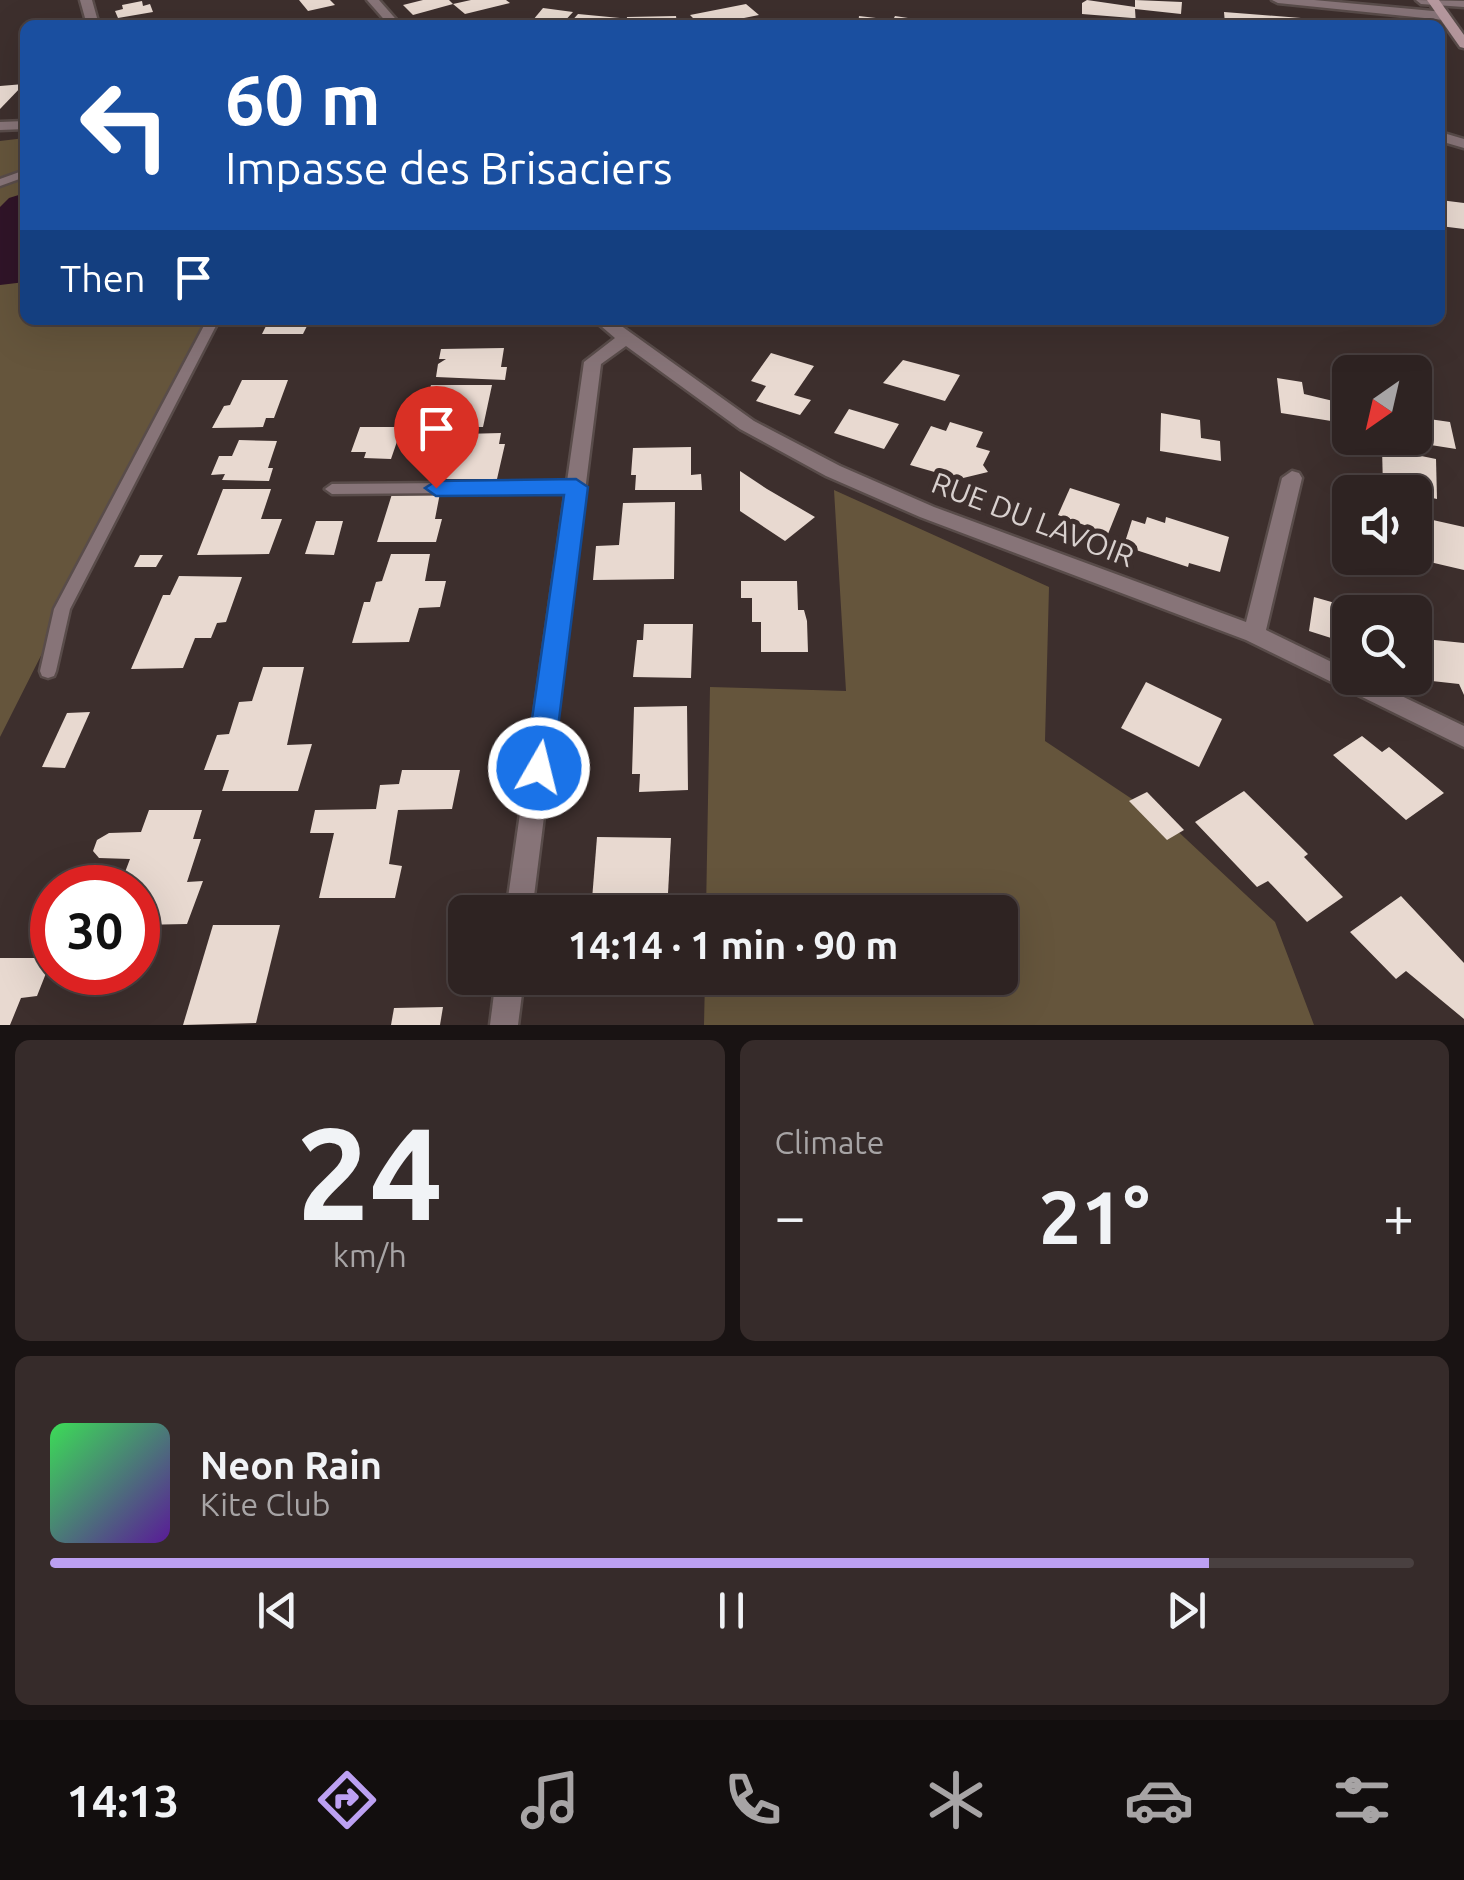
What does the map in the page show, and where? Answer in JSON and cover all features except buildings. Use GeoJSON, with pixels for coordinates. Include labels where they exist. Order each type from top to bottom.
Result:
{"type":"FeatureCollection","features":[{"type":"Feature","properties":{"kind":"main road"},"geometry":{"type":"LineString","coordinates":[[1433,1],[1464,44]]}},
{"type":"Feature","properties":{"kind":"street"},"geometry":{"type":"LineString","coordinates":[[373,0],[391,20]]}},
{"type":"Feature","properties":{"kind":"street"},"geometry":{"type":"LineString","coordinates":[[1278,0],[1444,16]]}},
{"type":"Feature","properties":{"kind":"street"},"geometry":{"type":"LineString","coordinates":[[1408,0],[1464,4]]}},
{"type":"Feature","properties":{"kind":"street","name":"RUE DU LAVOIR"},"geometry":{"type":"LineString","coordinates":[[609,325],[747,426],[833,471],[928,512],[1254,634],[1464,737]]}},
{"type":"Feature","properties":{"kind":"street"},"geometry":{"type":"LineString","coordinates":[[521,895],[594,362],[626,338]]}},
{"type":"Feature","properties":{"kind":"street"},"geometry":{"type":"LineString","coordinates":[[1254,634],[1292,478]]}},
{"type":"Feature","properties":{"kind":"street"},"geometry":{"type":"LineString","coordinates":[[504,1025],[508,995]]}},
{"type":"Feature","properties":{"kind":"lane"},"geometry":{"type":"LineString","coordinates":[[48,672],[62,608],[210,325]]}},
{"type":"Feature","properties":{"kind":"lane"},"geometry":{"type":"LineString","coordinates":[[332,489],[576,487]]}},
{"type":"Feature","properties":{"kind":"shaded area"},"geometry":{"type":"Polygon","coordinates":[[[20,139],[20,325],[207,325],[0,737],[0,141],[20,139]]]}},
{"type":"Feature","properties":{"kind":"shaded area"},"geometry":{"type":"Polygon","coordinates":[[[20,195],[20,283],[0,285],[0,207],[20,195]]]}},
{"type":"Feature","properties":{"kind":"shaded area"},"geometry":{"type":"Polygon","coordinates":[[[834,490],[1049,587],[1045,741],[1171,825],[1275,922],[1314,1025],[704,1025],[705,995],[1018,995],[1018,895],[706,895],[710,687],[846,691],[834,490]]]}},
{"type":"Feature","properties":{"kind":"route"},"geometry":{"type":"LineString","coordinates":[[436,488],[576,487],[539,768]]}}]}
